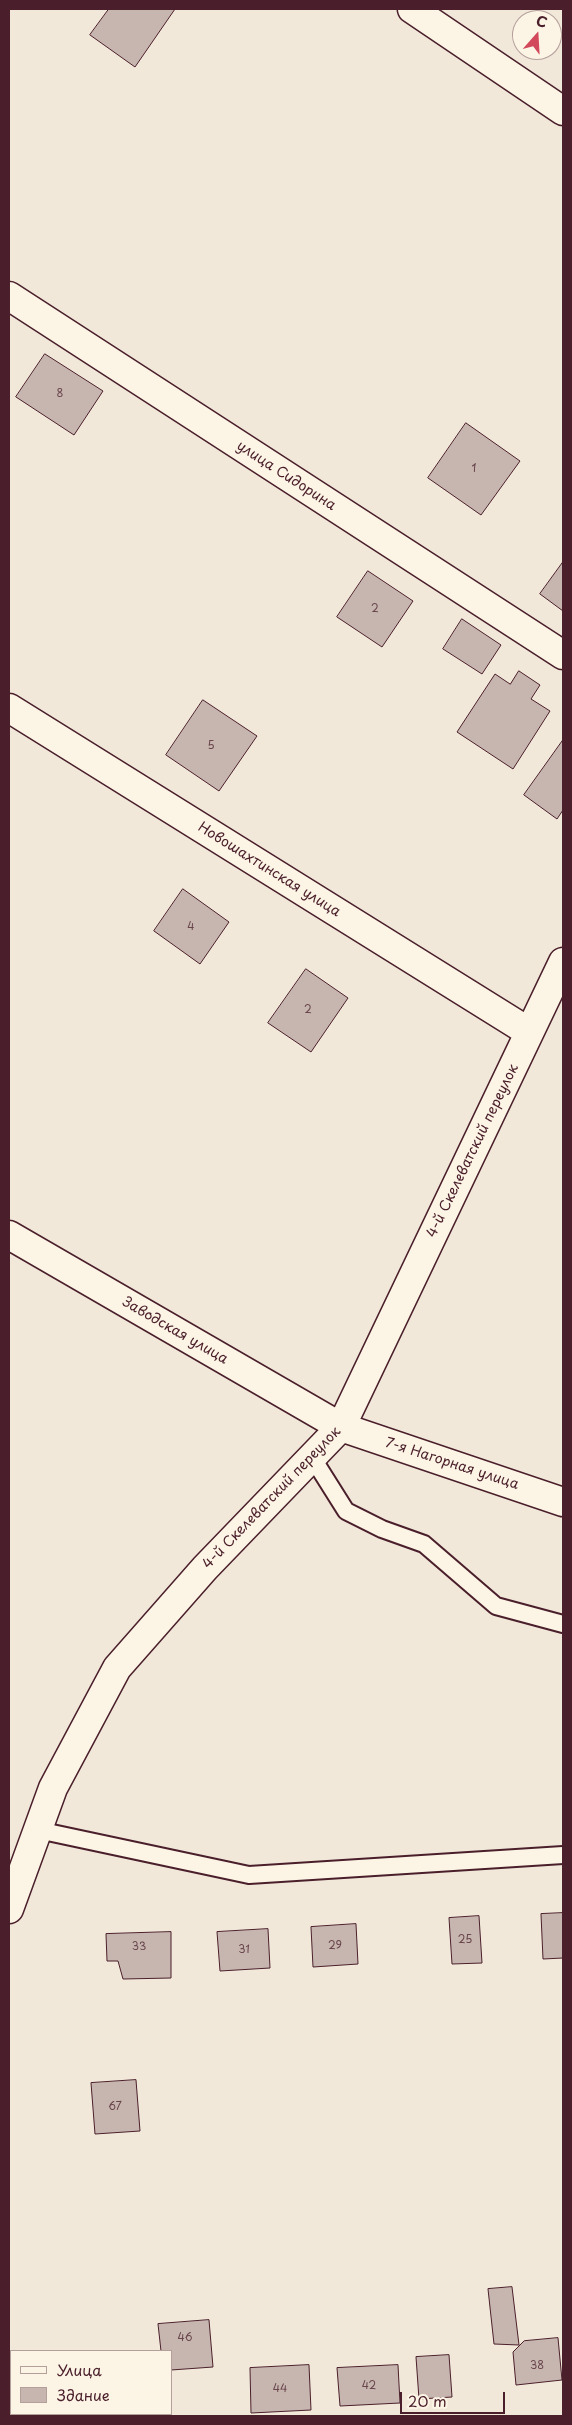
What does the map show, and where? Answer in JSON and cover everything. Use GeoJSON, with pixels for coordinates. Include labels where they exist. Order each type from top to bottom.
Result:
{"type":"FeatureCollection","features":[{"type":"Feature","properties":{"kind":"street"},"geometry":{"type":"LineString","coordinates":[[412,9],[563,111]]}},
{"type":"Feature","properties":{"kind":"street","name":"улица Сидорина"},"geometry":{"type":"LineString","coordinates":[[9,296],[563,655]]}},
{"type":"Feature","properties":{"kind":"street","name":"Новошахтинская улица"},"geometry":{"type":"LineString","coordinates":[[9,708],[529,1032]]}},
{"type":"Feature","properties":{"kind":"street","name":"4-й Скелеватский переулок"},"geometry":{"type":"LineString","coordinates":[[9,1909],[53,1788],[117,1668],[205,1568],[341,1427],[529,1032],[562,968]]}},
{"type":"Feature","properties":{"kind":"street","name":"Заводская улица"},"geometry":{"type":"LineString","coordinates":[[9,1235],[341,1427]]}},
{"type":"Feature","properties":{"kind":"street","name":"7-я Нагорная улица"},"geometry":{"type":"LineString","coordinates":[[341,1427],[563,1502]]}},
{"type":"Feature","properties":{"kind":"lane"},"geometry":{"type":"LineString","coordinates":[[312,1457],[346,1511],[382,1529],[424,1544],[496,1606],[563,1624]]}},
{"type":"Feature","properties":{"kind":"lane"},"geometry":{"type":"LineString","coordinates":[[38,1830],[249,1875],[563,1855]]}},
{"type":"Feature","properties":{"kind":"building"},"geometry":{"type":"Polygon","coordinates":[[[109,9],[175,9],[135,67],[90,35],[109,9]]]}},
{"type":"Feature","properties":{"kind":"building"},"geometry":{"type":"Polygon","coordinates":[[[45,354],[103,391],[74,435],[16,397],[45,354]]]}},
{"type":"Feature","properties":{"kind":"building"},"geometry":{"type":"Polygon","coordinates":[[[466,423],[520,461],[481,515],[428,478],[466,423]]]}},
{"type":"Feature","properties":{"kind":"building"},"geometry":{"type":"Polygon","coordinates":[[[563,562],[563,611],[540,594],[563,562]]]}},
{"type":"Feature","properties":{"kind":"building"},"geometry":{"type":"Polygon","coordinates":[[[368,571],[413,601],[382,647],[337,617],[368,571]]]}},
{"type":"Feature","properties":{"kind":"building"},"geometry":{"type":"Polygon","coordinates":[[[462,619],[501,645],[482,674],[443,649],[462,619]]]}},
{"type":"Feature","properties":{"kind":"building"},"geometry":{"type":"Polygon","coordinates":[[[519,671],[540,685],[531,699],[550,711],[513,769],[457,732],[495,674],[510,684],[519,671]]]}},
{"type":"Feature","properties":{"kind":"building"},"geometry":{"type":"Polygon","coordinates":[[[203,700],[257,736],[219,791],[166,755],[203,700]]]}},
{"type":"Feature","properties":{"kind":"building"},"geometry":{"type":"Polygon","coordinates":[[[563,740],[563,810],[557,819],[524,795],[563,740]]]}},
{"type":"Feature","properties":{"kind":"building"},"geometry":{"type":"Polygon","coordinates":[[[183,889],[229,922],[200,964],[154,931],[183,889]]]}},
{"type":"Feature","properties":{"kind":"building"},"geometry":{"type":"Polygon","coordinates":[[[306,969],[348,998],[311,1052],[268,1023],[306,969]]]}},
{"type":"Feature","properties":{"kind":"building"},"geometry":{"type":"Polygon","coordinates":[[[563,1913],[563,1958],[543,1959],[541,1914],[563,1913]]]}},
{"type":"Feature","properties":{"kind":"building"},"geometry":{"type":"Polygon","coordinates":[[[479,1916],[482,1963],[452,1964],[449,1918],[479,1916]]]}},
{"type":"Feature","properties":{"kind":"building"},"geometry":{"type":"Polygon","coordinates":[[[356,1924],[358,1964],[313,1967],[311,1927],[356,1924]]]}},
{"type":"Feature","properties":{"kind":"building"},"geometry":{"type":"Polygon","coordinates":[[[268,1929],[270,1968],[220,1971],[217,1932],[268,1929]]]}},
{"type":"Feature","properties":{"kind":"building"},"geometry":{"type":"Polygon","coordinates":[[[171,1932],[171,1978],[123,1979],[118,1961],[107,1961],[106,1934],[171,1932]]]}},
{"type":"Feature","properties":{"kind":"building"},"geometry":{"type":"Polygon","coordinates":[[[136,2080],[140,2131],[95,2134],[91,2083],[136,2080]]]}},
{"type":"Feature","properties":{"kind":"building"},"geometry":{"type":"Polygon","coordinates":[[[512,2287],[519,2345],[494,2344],[488,2289],[512,2287]]]}},
{"type":"Feature","properties":{"kind":"building"},"geometry":{"type":"Polygon","coordinates":[[[209,2320],[213,2367],[172,2370],[172,2350],[161,2350],[158,2324],[209,2320]]]}},
{"type":"Feature","properties":{"kind":"building"},"geometry":{"type":"Polygon","coordinates":[[[558,2338],[562,2380],[516,2385],[513,2352],[524,2341],[558,2338]]]}},
{"type":"Feature","properties":{"kind":"building"},"geometry":{"type":"Polygon","coordinates":[[[449,2355],[452,2397],[419,2399],[416,2357],[449,2355]]]}},
{"type":"Feature","properties":{"kind":"building"},"geometry":{"type":"Polygon","coordinates":[[[309,2365],[311,2410],[251,2413],[250,2368],[309,2365]]]}},
{"type":"Feature","properties":{"kind":"building"},"geometry":{"type":"Polygon","coordinates":[[[398,2365],[400,2403],[340,2406],[337,2368],[398,2365]]]}},
{"type":"Feature","properties":{"kind":"building"},"geometry":{"type":"Polygon","coordinates":[[[34,2415],[80,2415],[80,2416],[34,2415]]]}}]}
